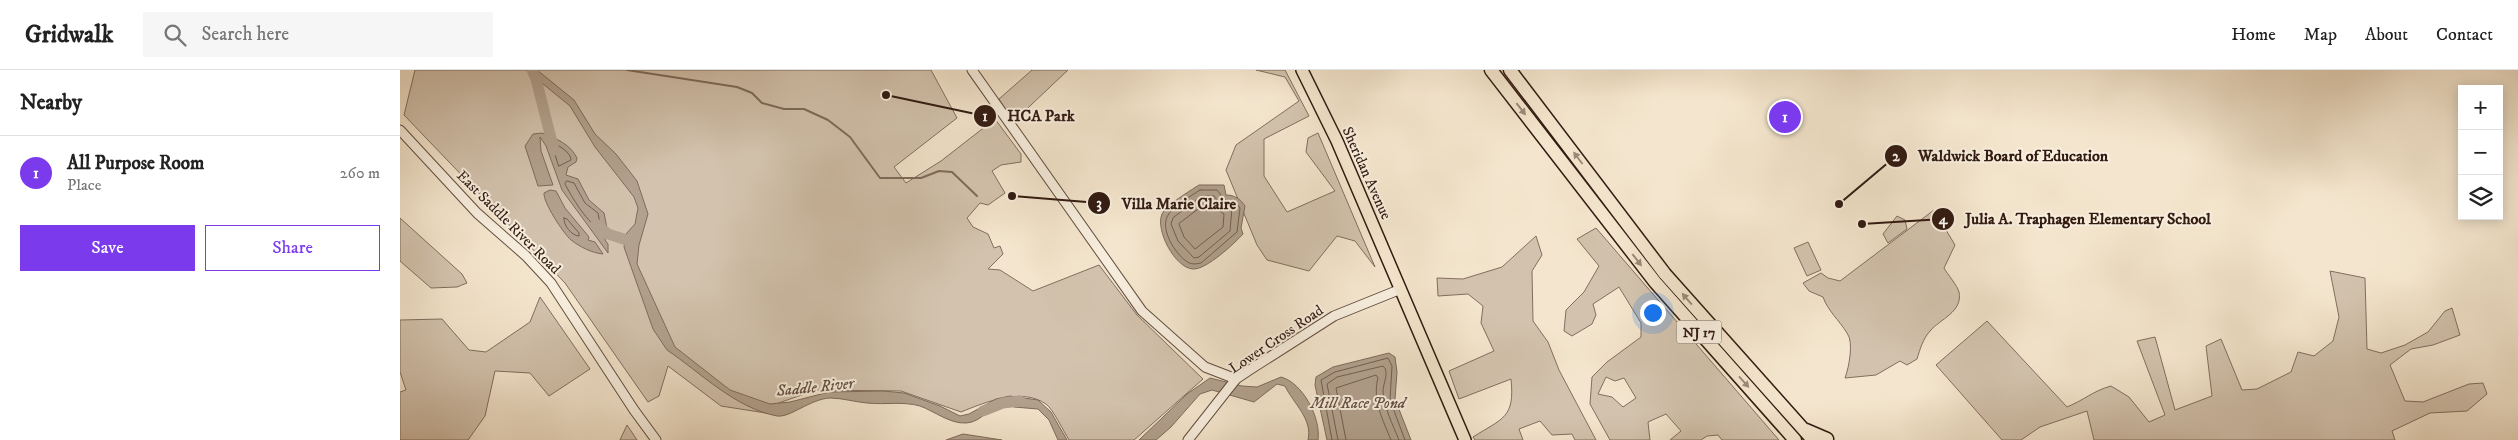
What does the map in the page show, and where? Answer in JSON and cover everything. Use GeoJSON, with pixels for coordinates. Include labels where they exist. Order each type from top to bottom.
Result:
{"type":"FeatureCollection","features":[{"type":"Feature","properties":{"kind":"highway","name":"NJ 17"},"geometry":{"type":"LineString","coordinates":[[1491,70],[1655,282],[1795,440]]}},
{"type":"Feature","properties":{"kind":"highway","name":"NJ 17"},"geometry":{"type":"LineString","coordinates":[[1510,70],[1665,274],[1813,440]]}},
{"type":"Feature","properties":{"kind":"highway"},"geometry":{"type":"LineString","coordinates":[[1803,429],[1827,439]]}},
{"type":"Feature","properties":{"kind":"main road","name":"Sheridan Avenue"},"geometry":{"type":"LineString","coordinates":[[1302,70],[1337,141],[1402,289],[1465,440]]}},
{"type":"Feature","properties":{"kind":"street"},"geometry":{"type":"LineString","coordinates":[[972,70],[1142,312],[1205,367],[1235,381]]}},
{"type":"Feature","properties":{"kind":"street","name":"East Saddle River Road"},"geometry":{"type":"LineString","coordinates":[[400,130],[477,213],[526,256],[551,283],[634,410],[656,440]]}},
{"type":"Feature","properties":{"kind":"street","name":"Lower Cross Road"},"geometry":{"type":"LineString","coordinates":[[1188,440],[1235,381],[1334,316],[1402,289]]}},
{"type":"Feature","properties":{"kind":"shaded area"},"geometry":{"type":"Polygon","coordinates":[[[415,70],[931,70],[957,118],[894,167],[906,183],[941,161],[995,119],[1021,154],[1021,162],[1001,165],[992,171],[1005,193],[988,205],[980,203],[967,218],[973,227],[988,234],[994,248],[1000,246],[1003,254],[988,269],[1000,270],[1033,291],[1099,265],[1137,315],[1203,379],[1134,440],[1069,440],[1055,415],[1046,404],[1036,399],[1015,396],[981,404],[961,412],[901,391],[816,390],[770,406],[772,414],[721,406],[668,366],[659,396],[648,402],[565,283],[404,115],[415,70]]]}},
{"type":"Feature","properties":{"kind":"shaded area"},"geometry":{"type":"Polygon","coordinates":[[[1032,70],[1068,70],[1013,122],[999,99],[1032,70]]]}},
{"type":"Feature","properties":{"kind":"shaded area"},"geometry":{"type":"Polygon","coordinates":[[[1256,70],[1285,70],[1309,116],[1264,139],[1264,176],[1287,212],[1335,191],[1306,152],[1308,138],[1318,133],[1375,267],[1355,241],[1337,236],[1309,271],[1267,260],[1257,245],[1226,170],[1236,145],[1299,101],[1285,77],[1256,70]]]}},
{"type":"Feature","properties":{"kind":"shaded area"},"geometry":{"type":"Polygon","coordinates":[[[1934,210],[1955,245],[1944,268],[1959,292],[1958,305],[1928,334],[1917,359],[1907,365],[1900,361],[1876,375],[1845,378],[1850,355],[1849,337],[1823,297],[1809,291],[1803,283],[1821,273],[1828,278],[1840,281],[1934,210]]]}},
{"type":"Feature","properties":{"kind":"shaded area"},"geometry":{"type":"Polygon","coordinates":[[[1897,216],[1905,220],[1907,229],[1888,243],[1883,234],[1897,216]]]}},
{"type":"Feature","properties":{"kind":"shaded area"},"geometry":{"type":"Polygon","coordinates":[[[400,218],[462,274],[467,283],[457,287],[431,288],[400,261],[400,218]]]}},
{"type":"Feature","properties":{"kind":"shaded area"},"geometry":{"type":"Polygon","coordinates":[[[1596,228],[1779,440],[1722,440],[1718,435],[1707,436],[1701,440],[1670,440],[1681,431],[1666,414],[1648,422],[1650,440],[1610,440],[1590,404],[1592,377],[1607,362],[1641,337],[1641,323],[1619,287],[1593,304],[1596,315],[1592,324],[1572,336],[1564,331],[1566,310],[1584,292],[1599,266],[1577,239],[1596,228]],[[1606,377],[1598,394],[1612,397],[1623,407],[1636,398],[1624,378],[1615,381],[1606,377]]]}},
{"type":"Feature","properties":{"kind":"shaded area"},"geometry":{"type":"Polygon","coordinates":[[[1536,236],[1542,255],[1532,271],[1533,321],[1548,342],[1559,370],[1596,440],[1575,440],[1572,434],[1552,435],[1540,421],[1519,429],[1523,440],[1475,440],[1473,437],[1505,416],[1511,402],[1511,379],[1459,399],[1449,371],[1494,351],[1481,323],[1483,306],[1468,294],[1438,296],[1437,278],[1463,279],[1502,267],[1536,236]]]}},
{"type":"Feature","properties":{"kind":"shaded area"},"geometry":{"type":"Polygon","coordinates":[[[1808,242],[1821,270],[1807,276],[1794,248],[1808,242]]]}},
{"type":"Feature","properties":{"kind":"shaded area"},"geometry":{"type":"Polygon","coordinates":[[[2330,271],[2365,278],[2367,349],[2381,353],[2405,345],[2428,332],[2445,311],[2452,308],[2460,335],[2433,345],[2411,349],[2390,365],[2405,401],[2423,402],[2469,384],[2483,383],[2487,394],[2467,411],[2430,413],[2392,431],[2395,440],[2094,440],[2087,411],[2040,427],[2021,440],[2002,440],[1936,365],[1987,321],[2067,407],[2099,390],[2111,386],[2129,397],[2149,422],[2165,415],[2137,341],[2155,337],[2175,410],[2212,396],[2206,346],[2221,339],[2242,390],[2257,389],[2291,372],[2298,352],[2314,356],[2333,341],[2339,317],[2330,271]]]}},
{"type":"Feature","properties":{"kind":"shaded area"},"geometry":{"type":"Polygon","coordinates":[[[540,297],[590,369],[549,396],[530,373],[495,371],[485,416],[468,440],[400,440],[400,392],[406,390],[400,372],[400,320],[442,319],[469,350],[486,352],[530,322],[540,297]]]}},
{"type":"Feature","properties":{"kind":"shaded area"},"geometry":{"type":"Polygon","coordinates":[[[627,425],[637,440],[620,440],[627,425]]]}},
{"type":"Feature","properties":{"kind":"water"},"geometry":{"type":"Polygon","coordinates":[[[526,70],[537,70],[574,100],[595,134],[616,154],[637,181],[648,214],[639,245],[637,264],[675,347],[730,390],[770,404],[790,402],[829,392],[883,391],[904,393],[940,406],[960,416],[969,414],[996,399],[1010,396],[1038,400],[1051,412],[1067,440],[1058,440],[1049,420],[1038,409],[1014,407],[1004,401],[977,420],[966,423],[942,417],[920,406],[900,403],[867,403],[830,398],[815,402],[788,414],[777,416],[747,406],[719,389],[667,350],[653,329],[624,247],[626,234],[635,224],[638,208],[634,197],[595,147],[570,106],[526,70]]]}},
{"type":"Feature","properties":{"kind":"water"},"geometry":{"type":"Polygon","coordinates":[[[542,133],[567,146],[577,158],[576,162],[568,167],[566,175],[578,179],[589,200],[604,213],[607,228],[605,240],[608,244],[608,253],[562,190],[546,146],[540,137],[541,151],[553,185],[538,186],[525,146],[533,134],[542,133]]]}},
{"type":"Feature","properties":{"kind":"water"},"geometry":{"type":"Polygon","coordinates":[[[1199,185],[1224,185],[1226,195],[1241,201],[1245,206],[1241,228],[1243,234],[1212,261],[1193,269],[1186,267],[1173,255],[1164,238],[1161,221],[1164,210],[1199,185]]]}},
{"type":"Feature","properties":{"kind":"water"},"geometry":{"type":"Polygon","coordinates":[[[550,190],[556,191],[565,208],[589,237],[588,240],[595,242],[603,254],[582,247],[571,240],[554,217],[547,203],[544,193],[550,190]]]}},
{"type":"Feature","properties":{"kind":"water","name":"Mill Race Pond"},"geometry":{"type":"Polygon","coordinates":[[[1389,353],[1395,357],[1397,372],[1395,399],[1411,440],[1327,440],[1315,385],[1316,377],[1333,367],[1389,353]]]}},
{"type":"Feature","properties":{"kind":"water"},"geometry":{"type":"Polygon","coordinates":[[[1281,377],[1296,386],[1309,402],[1317,422],[1318,440],[1308,440],[1309,432],[1305,418],[1285,386],[1277,384],[1254,402],[1212,390],[1200,394],[1171,427],[1156,440],[1139,440],[1187,394],[1210,378],[1242,386],[1257,387],[1281,377]]]}},
{"type":"Feature","properties":{"kind":"water"},"geometry":{"type":"Polygon","coordinates":[[[963,434],[1002,440],[946,440],[963,434]]]}},
{"type":"Feature","properties":{"kind":"waterway","name":"Saddle River"},"geometry":{"type":"LineString","coordinates":[[532,70],[554,150]]}},
{"type":"Feature","properties":{"kind":"waterway"},"geometry":{"type":"LineString","coordinates":[[627,70],[737,87],[752,93],[762,103],[784,109],[804,109],[828,120],[850,137],[880,178],[921,178],[939,171],[952,172],[977,196]]}},
{"type":"Feature","properties":{"kind":"waterway","name":"Saddle River"},"geometry":{"type":"LineString","coordinates":[[596,224],[608,234],[630,241],[632,251]]}},
{"type":"Feature","properties":{"kind":"waterway","name":"Saddle River"},"geometry":{"type":"LineString","coordinates":[[983,411],[1003,403],[1020,401]]}},
{"type":"Feature","properties":{"kind":"place","name":"HCA Park"},"geometry":{"type":"Point","coordinates":[886,95]}},
{"type":"Feature","properties":{"kind":"place","name":"All Purpose Room"},"geometry":{"type":"Point","coordinates":[1785,117]}},
{"type":"Feature","properties":{"kind":"place","name":"Villa Marie Claire"},"geometry":{"type":"Point","coordinates":[1012,196]}},
{"type":"Feature","properties":{"kind":"place","name":"Waldwick Board of Education"},"geometry":{"type":"Point","coordinates":[1839,204]}},
{"type":"Feature","properties":{"kind":"place","name":"Julia A. Traphagen Elementary School"},"geometry":{"type":"Point","coordinates":[1862,224]}}]}
